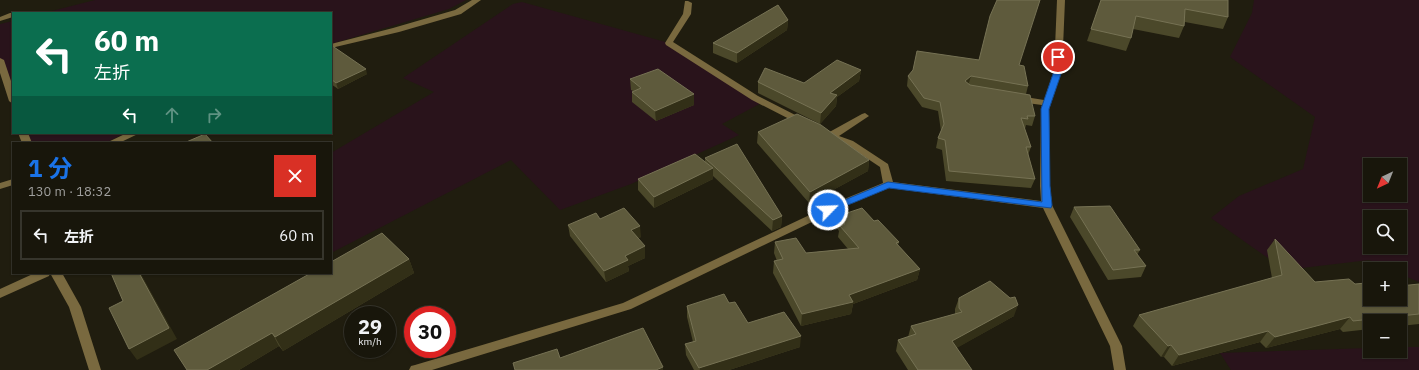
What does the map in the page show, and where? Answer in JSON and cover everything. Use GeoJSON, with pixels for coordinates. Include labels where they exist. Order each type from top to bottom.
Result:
{"type":"FeatureCollection","features":[{"type":"Feature","properties":{"kind":"street"},"geometry":{"type":"LineString","coordinates":[[332,46],[396,30],[458,12],[477,0]]}},
{"type":"Feature","properties":{"kind":"street"},"geometry":{"type":"LineString","coordinates":[[1061,0],[1058,71],[1045,109],[1045,178],[1047,205],[1116,346],[1120,370]]}},
{"type":"Feature","properties":{"kind":"street"},"geometry":{"type":"LineString","coordinates":[[688,3],[687,14],[669,43],[755,98],[809,126]]}},
{"type":"Feature","properties":{"kind":"street"},"geometry":{"type":"LineString","coordinates":[[0,18],[12,15]]}},
{"type":"Feature","properties":{"kind":"street"},"geometry":{"type":"LineString","coordinates":[[0,60],[12,98]]}},
{"type":"Feature","properties":{"kind":"street"},"geometry":{"type":"LineString","coordinates":[[1007,97],[1046,103]]}},
{"type":"Feature","properties":{"kind":"street"},"geometry":{"type":"LineString","coordinates":[[832,136],[866,116]]}},
{"type":"Feature","properties":{"kind":"street"},"geometry":{"type":"LineString","coordinates":[[821,132],[850,143],[885,166],[888,185]]}},
{"type":"Feature","properties":{"kind":"street"},"geometry":{"type":"LineString","coordinates":[[113,142],[133,134]]}},
{"type":"Feature","properties":{"kind":"street"},"geometry":{"type":"LineString","coordinates":[[0,186],[12,182]]}},
{"type":"Feature","properties":{"kind":"street"},"geometry":{"type":"LineString","coordinates":[[415,370],[627,306],[841,204],[888,185],[1047,205]]}},
{"type":"Feature","properties":{"kind":"street"},"geometry":{"type":"LineString","coordinates":[[0,294],[43,274]]}},
{"type":"Feature","properties":{"kind":"street"},"geometry":{"type":"LineString","coordinates":[[57,274],[74,307],[95,370]]}},
{"type":"Feature","properties":{"kind":"shaded area"},"geometry":{"type":"Polygon","coordinates":[[[95,0],[466,0],[449,9],[332,44],[332,12],[48,12],[95,0]]]}},
{"type":"Feature","properties":{"kind":"shaded area"},"geometry":{"type":"Polygon","coordinates":[[[1254,0],[1419,0],[1419,282],[1407,277],[1407,262],[1374,262],[1369,260],[1285,270],[1211,218],[1239,196],[1303,169],[1315,117],[1230,57],[1252,13],[1254,0]]]}},
{"type":"Feature","properties":{"kind":"shaded area"},"geometry":{"type":"Polygon","coordinates":[[[522,2],[669,43],[763,102],[722,124],[739,135],[631,184],[560,210],[511,160],[332,252],[332,152],[434,92],[403,78],[513,4],[522,2]]]}},
{"type":"Feature","properties":{"kind":"shaded area"},"geometry":{"type":"Polygon","coordinates":[[[12,21],[12,98],[0,60],[0,24],[12,21]]]}},
{"type":"Feature","properties":{"kind":"shaded area"},"geometry":{"type":"Polygon","coordinates":[[[23,134],[124,134],[107,142],[27,142],[23,134]]]}},
{"type":"Feature","properties":{"kind":"shaded area"},"geometry":{"type":"Polygon","coordinates":[[[1407,347],[1419,347],[1419,370],[1231,370],[1220,353],[1363,348],[1363,358],[1407,358],[1407,347]]]}},
{"type":"Feature","properties":{"kind":"building"},"geometry":{"type":"Polygon","coordinates":[[[997,0],[1040,0],[1019,65],[1024,66],[1028,86],[971,76],[965,81],[970,85],[1030,95],[1035,116],[1027,116],[1028,119],[1021,118],[1031,147],[1026,147],[1035,179],[949,171],[945,140],[938,138],[944,124],[940,102],[924,98],[908,76],[913,70],[917,51],[979,60],[990,16],[997,0]]]}},
{"type":"Feature","properties":{"kind":"building"},"geometry":{"type":"Polygon","coordinates":[[[1101,0],[1228,0],[1228,17],[1185,9],[1184,26],[1136,16],[1131,38],[1091,29],[1101,0]]]}},
{"type":"Feature","properties":{"kind":"building"},"geometry":{"type":"Polygon","coordinates":[[[778,5],[788,20],[737,53],[713,43],[778,5]]]}},
{"type":"Feature","properties":{"kind":"building"},"geometry":{"type":"Polygon","coordinates":[[[332,46],[366,69],[336,83],[332,80],[332,46]]]}},
{"type":"Feature","properties":{"kind":"building"},"geometry":{"type":"Polygon","coordinates":[[[837,60],[861,70],[830,93],[837,95],[821,113],[758,82],[765,68],[804,83],[837,60]]]}},
{"type":"Feature","properties":{"kind":"building"},"geometry":{"type":"Polygon","coordinates":[[[658,69],[694,94],[655,111],[632,92],[641,88],[630,79],[658,69]]]}},
{"type":"Feature","properties":{"kind":"building"},"geometry":{"type":"Polygon","coordinates":[[[797,114],[821,125],[869,160],[810,192],[758,132],[797,114]]]}},
{"type":"Feature","properties":{"kind":"building"},"geometry":{"type":"Polygon","coordinates":[[[205,134],[212,142],[186,142],[205,134]]]}},
{"type":"Feature","properties":{"kind":"building"},"geometry":{"type":"Polygon","coordinates":[[[737,144],[782,216],[773,220],[705,158],[737,144]]]}},
{"type":"Feature","properties":{"kind":"building"},"geometry":{"type":"Polygon","coordinates":[[[695,154],[713,168],[654,197],[638,179],[695,154]]]}},
{"type":"Feature","properties":{"kind":"building"},"geometry":{"type":"Polygon","coordinates":[[[1110,206],[1140,250],[1134,250],[1146,266],[1113,270],[1074,207],[1110,206]]]}},
{"type":"Feature","properties":{"kind":"building"},"geometry":{"type":"Polygon","coordinates":[[[624,208],[640,226],[631,230],[645,246],[625,256],[628,260],[604,271],[568,225],[596,213],[600,219],[624,208]]]}},
{"type":"Feature","properties":{"kind":"building"},"geometry":{"type":"Polygon","coordinates":[[[862,208],[874,221],[878,220],[899,242],[896,243],[920,269],[849,295],[853,302],[802,314],[774,261],[783,259],[775,242],[796,238],[806,253],[859,248],[840,226],[845,224],[838,216],[862,208]]]}},
{"type":"Feature","properties":{"kind":"building"},"geometry":{"type":"Polygon","coordinates":[[[382,233],[409,259],[275,337],[272,333],[207,370],[187,370],[174,350],[309,274],[332,274],[332,261],[382,233]]]}},
{"type":"Feature","properties":{"kind":"building"},"geometry":{"type":"Polygon","coordinates":[[[1275,239],[1315,282],[1349,279],[1355,284],[1363,283],[1363,306],[1407,306],[1407,285],[1419,284],[1419,314],[1407,315],[1407,314],[1363,314],[1363,320],[1353,321],[1350,317],[1275,337],[1268,331],[1179,355],[1171,345],[1168,346],[1139,315],[1282,275],[1275,239]]]}},
{"type":"Feature","properties":{"kind":"building"},"geometry":{"type":"Polygon","coordinates":[[[111,274],[140,274],[169,328],[129,349],[109,308],[123,301],[111,274]]]}},
{"type":"Feature","properties":{"kind":"building"},"geometry":{"type":"Polygon","coordinates":[[[990,281],[1010,298],[1015,297],[1018,305],[952,341],[972,370],[918,370],[898,340],[916,334],[911,326],[962,312],[959,308],[959,298],[990,281]]]}},
{"type":"Feature","properties":{"kind":"building"},"geometry":{"type":"Polygon","coordinates":[[[724,294],[729,303],[735,302],[748,323],[784,312],[801,336],[699,368],[685,344],[696,341],[687,306],[724,294]]]}},
{"type":"Feature","properties":{"kind":"building"},"geometry":{"type":"Polygon","coordinates":[[[643,328],[663,367],[656,370],[515,370],[513,363],[557,349],[560,358],[643,328]]]}},
{"type":"Feature","properties":{"kind":"route"},"geometry":{"type":"LineString","coordinates":[[828,210],[888,185],[1047,205],[1045,186],[1045,109],[1058,71],[1058,57]]}}]}
